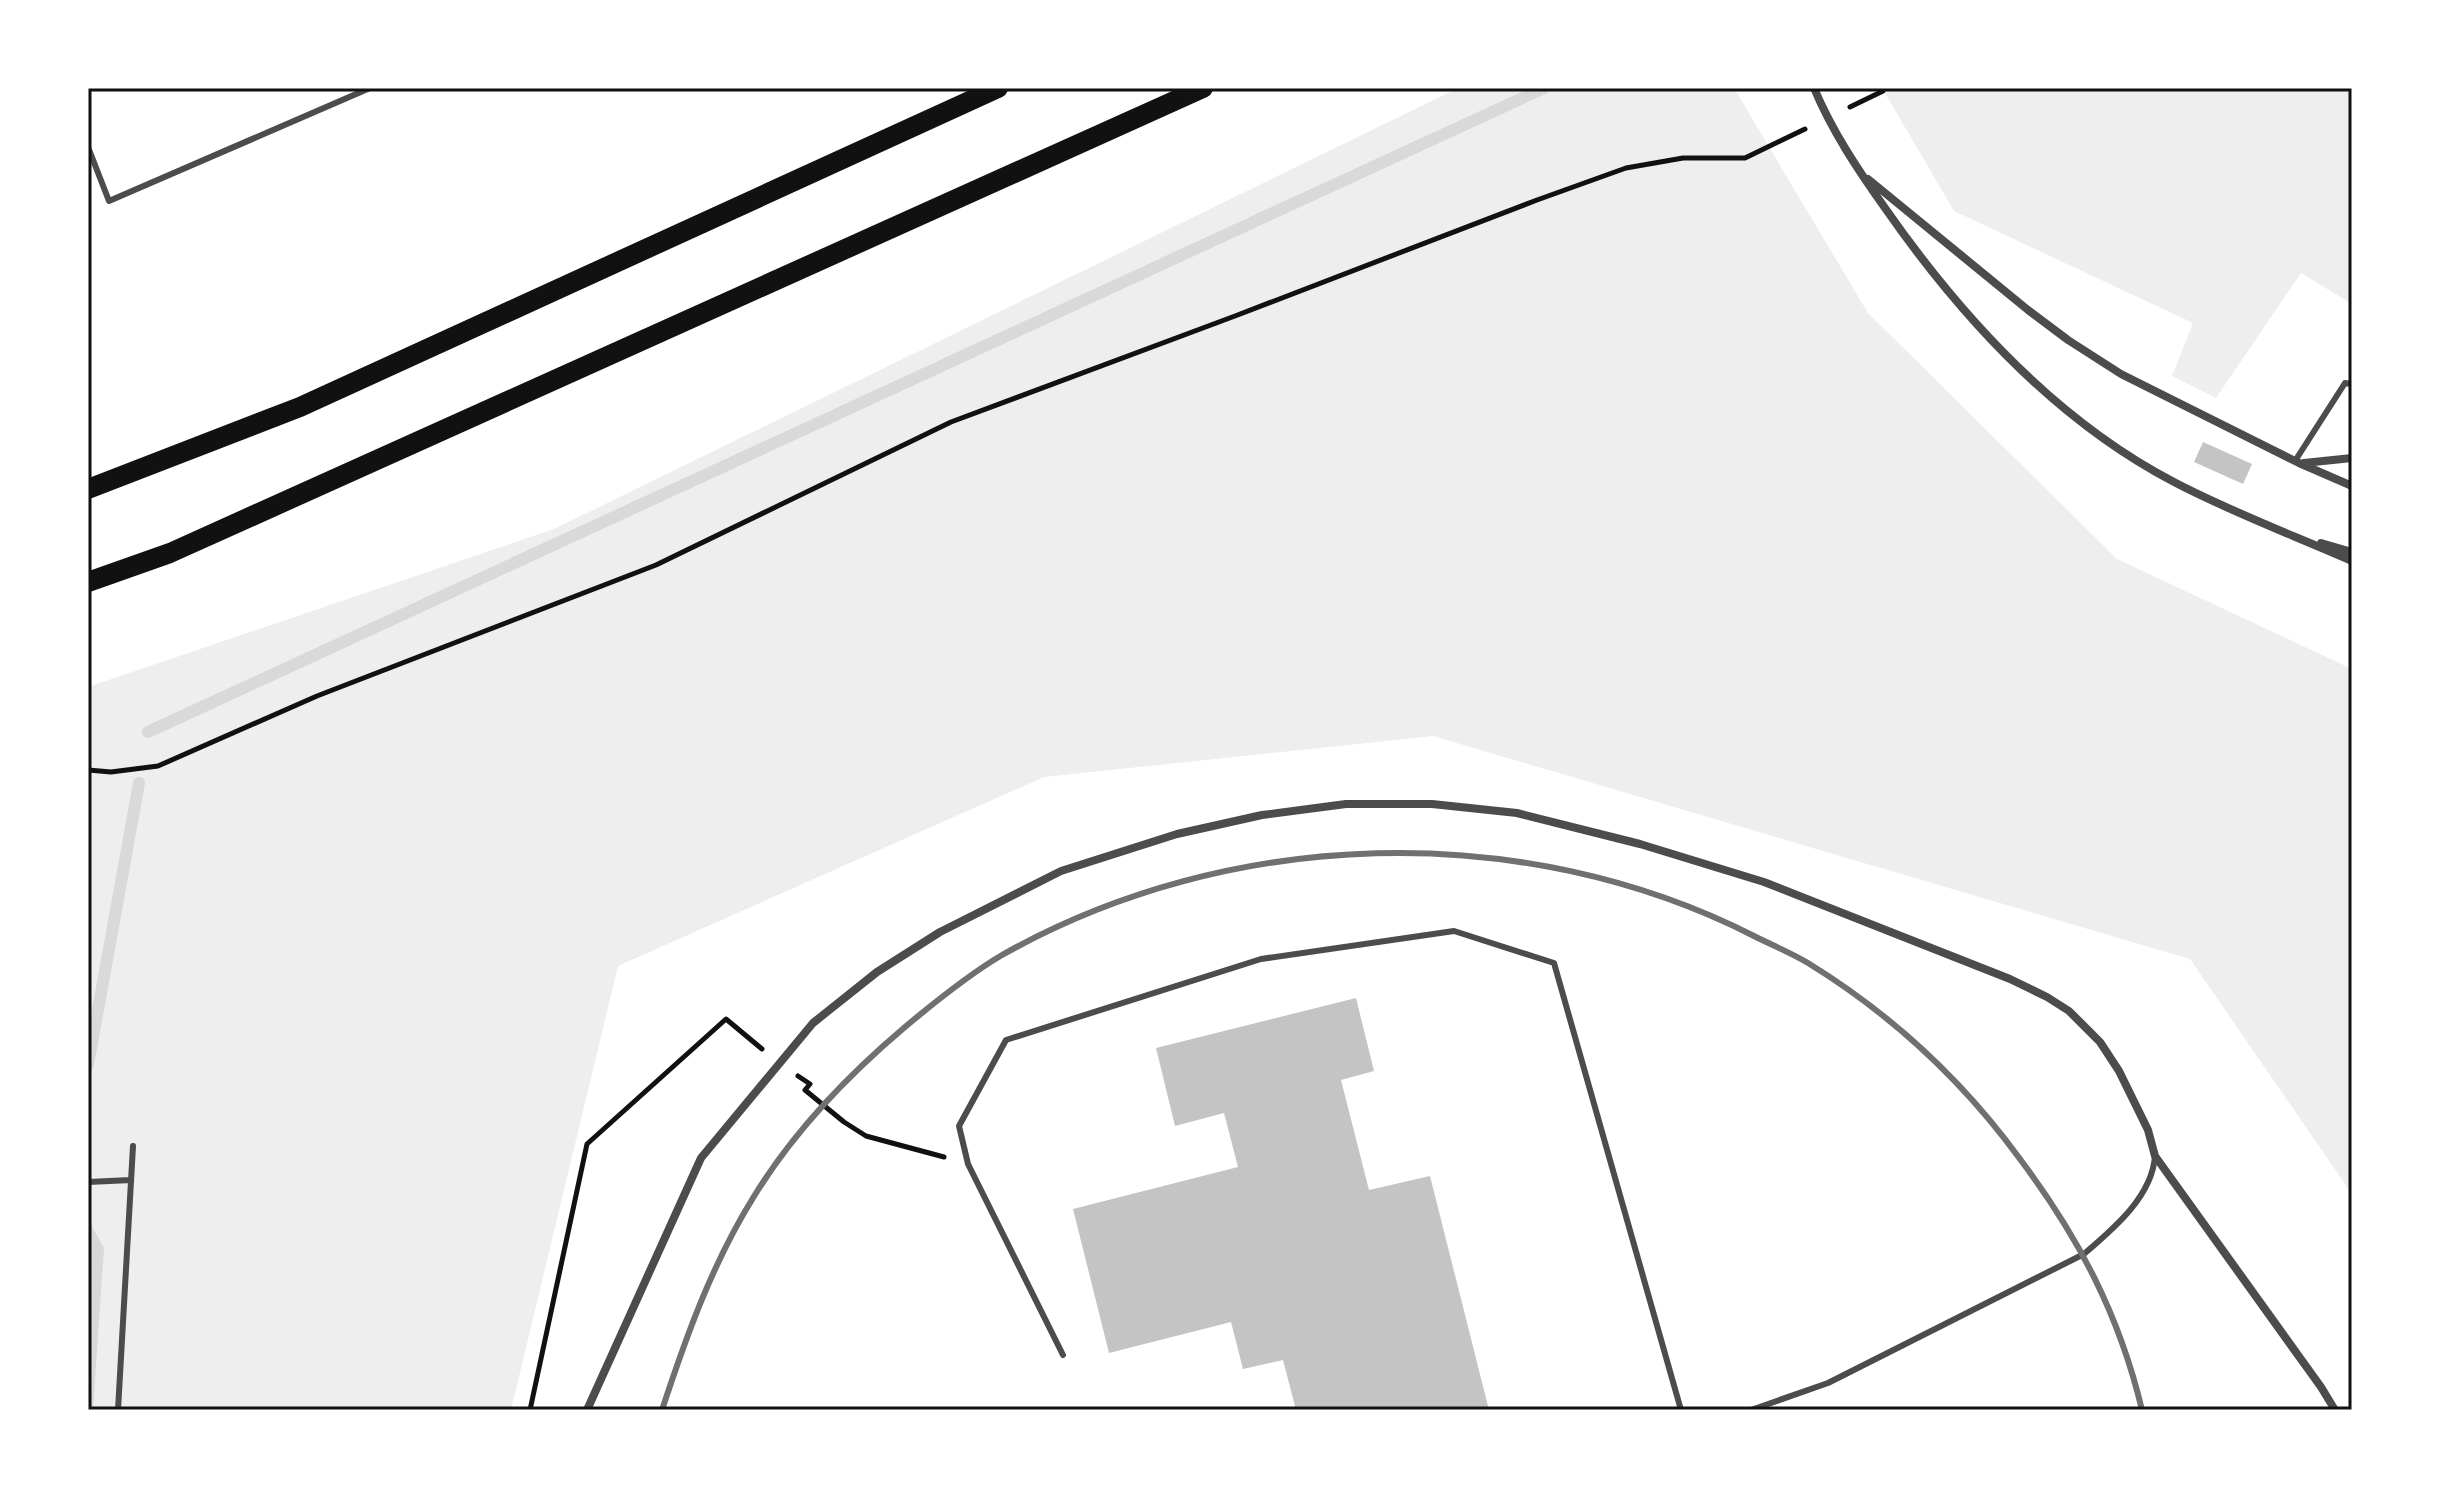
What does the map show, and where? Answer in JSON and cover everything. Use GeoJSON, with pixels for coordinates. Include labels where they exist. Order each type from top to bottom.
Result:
{"type":"FeatureCollection","features":[{"type":"Feature","properties":{"kind":"main road"},"geometry":{"type":"LineString","coordinates":[[88,489],[300,407],[998,88]]}},
{"type":"Feature","properties":{"kind":"main road"},"geometry":{"type":"LineString","coordinates":[[88,582],[170,553],[1203,88]]}},
{"type":"Feature","properties":{"kind":"street"},"geometry":{"type":"LineString","coordinates":[[1816,88],[1827,118],[1859,171],[1918,256],[1961,309],[2052,398],[2086,426],[2172,481],[2352,561]]}},
{"type":"Feature","properties":{"kind":"street"},"geometry":{"type":"LineString","coordinates":[[1859,171],[2028,310],[2121,374],[2352,486]]}},
{"type":"Feature","properties":{"kind":"street"},"geometry":{"type":"LineString","coordinates":[[2297,462],[2352,458]]}},
{"type":"Feature","properties":{"kind":"street"},"geometry":{"type":"LineString","coordinates":[[2293,535],[2352,552]]}},
{"type":"Feature","properties":{"kind":"street"},"geometry":{"type":"LineString","coordinates":[[587,1410],[701,1158],[813,1023],[877,972],[940,932],[1061,871],[1177,834],[1262,815],[1346,804],[1432,804],[1517,813],[1640,844],[1764,882],[2010,979],[2047,997],[2069,1011],[2100,1042],[2119,1071],[2148,1130],[2155,1156],[2335,1410]]}},
{"type":"Feature","properties":{"kind":"lane"},"geometry":{"type":"LineString","coordinates":[[88,147],[109,201],[370,88]]}},
{"type":"Feature","properties":{"kind":"lane"},"geometry":{"type":"LineString","coordinates":[[2297,462],[2345,383],[2352,384]]}},
{"type":"Feature","properties":{"kind":"lane"},"geometry":{"type":"LineString","coordinates":[[1063,1355],[968,1164],[959,1126],[1006,1040],[1261,959],[1454,931],[1554,963],[1681,1410]]}},
{"type":"Feature","properties":{"kind":"lane"},"geometry":{"type":"LineString","coordinates":[[118,1410],[133,1146]]}},
{"type":"Feature","properties":{"kind":"lane"},"geometry":{"type":"LineString","coordinates":[[1751,1410],[1828,1383],[2084,1254],[2130,1210],[2152,1173],[2155,1156]]}},
{"type":"Feature","properties":{"kind":"lane"},"geometry":{"type":"LineString","coordinates":[[88,1182],[131,1180]]}},
{"type":"Feature","properties":{"kind":"path"},"geometry":{"type":"LineString","coordinates":[[88,770],[111,772],[158,766],[317,696],[656,565],[951,422],[1626,168],[1683,158],[1745,158],[1883,91],[1882,88]]}},
{"type":"Feature","properties":{"kind":"shaded area"},"geometry":{"type":"Polygon","coordinates":[[[1458,88],[1734,88],[1868,313],[2117,559],[2352,669],[2352,1194],[2190,959],[1433,736],[1044,777],[618,966],[511,1410],[88,1410],[88,687],[554,529],[1458,88]]]}},
{"type":"Feature","properties":{"kind":"shaded area"},"geometry":{"type":"Polygon","coordinates":[[[1882,88],[2352,88],[2352,304],[2301,273],[2216,398],[2172,376],[2193,323],[1954,211],[1882,88]]]}},
{"type":"Feature","properties":{"kind":"shaded area"},"geometry":{"type":"Polygon","coordinates":[[[88,1219],[104,1248],[93,1410],[88,1410],[88,1219]]]}},
{"type":"Feature","properties":{"kind":"building"},"geometry":{"type":"Polygon","coordinates":[[[2203,442],[2252,464],[2243,484],[2194,462],[2203,442]]]}},
{"type":"Feature","properties":{"kind":"building"},"geometry":{"type":"Polygon","coordinates":[[[1356,998],[1374,1071],[1341,1080],[1369,1190],[1430,1176],[1489,1410],[1296,1410],[1283,1360],[1243,1369],[1231,1322],[1109,1353],[1073,1209],[1238,1167],[1224,1113],[1175,1126],[1156,1048],[1356,998]]]}},
{"type":"Feature","properties":{"kind":"waterway"},"geometry":{"type":"LineString","coordinates":[[148,732],[1544,88]]}},
{"type":"Feature","properties":{"kind":"waterway"},"geometry":{"type":"LineString","coordinates":[[88,1065],[139,783]]}},
{"type":"Feature","properties":{"kind":"railway"},"geometry":{"type":"LineString","coordinates":[[662,1410],[691,1328],[725,1249],[753,1198],[785,1150],[842,1085],[940,998],[1002,955],[1090,913],[1183,881],[1279,862],[1376,853],[1474,856],[1571,871],[1664,898],[1795,956],[1868,1004],[1950,1076],[1998,1130],[2061,1218],[2109,1309],[2122,1341],[2142,1410]]}}]}
